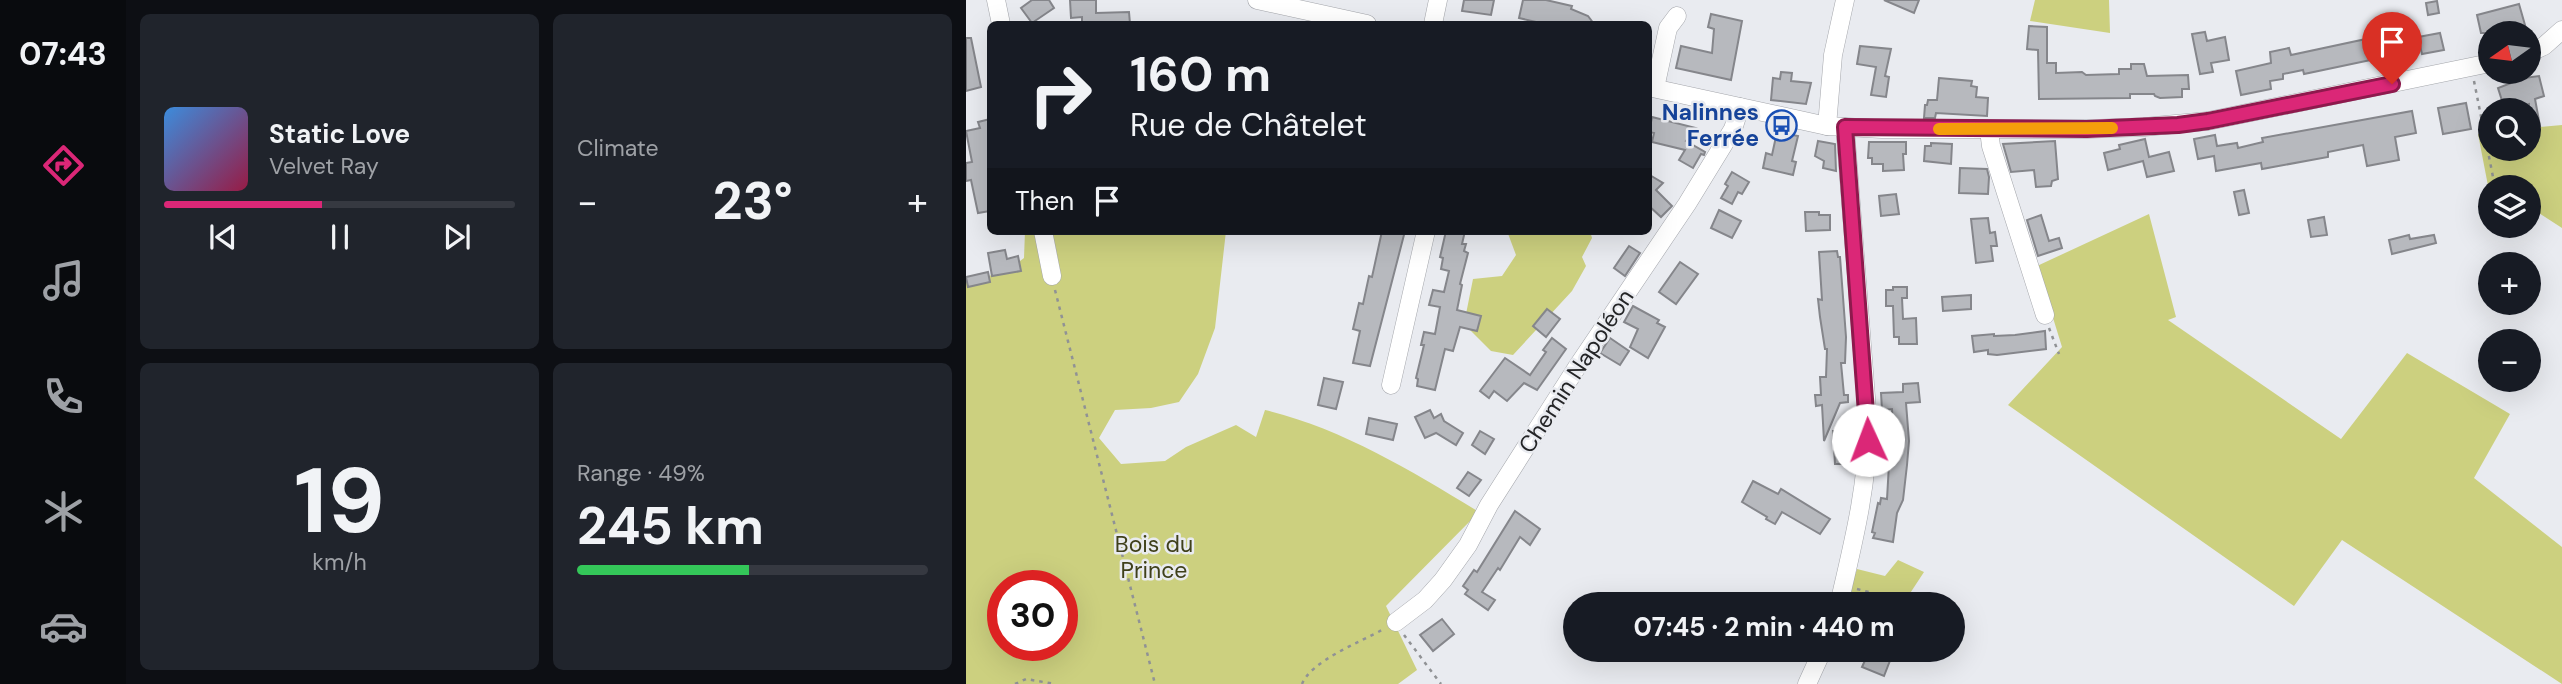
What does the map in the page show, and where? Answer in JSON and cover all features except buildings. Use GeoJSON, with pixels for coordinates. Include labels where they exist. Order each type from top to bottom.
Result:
{"type":"FeatureCollection","features":[{"type":"Feature","properties":{"kind":"street"},"geometry":{"type":"LineString","coordinates":[[996,0],[1000,21]]}},
{"type":"Feature","properties":{"kind":"street"},"geometry":{"type":"LineString","coordinates":[[1257,0],[1353,21]]}},
{"type":"Feature","properties":{"kind":"street"},"geometry":{"type":"LineString","coordinates":[[1434,21],[1438,0]]}},
{"type":"Feature","properties":{"kind":"street"},"geometry":{"type":"LineString","coordinates":[[1827,126],[1833,55],[1845,0]]}},
{"type":"Feature","properties":{"kind":"street"},"geometry":{"type":"LineString","coordinates":[[1652,84],[1668,28],[1677,16]]}},
{"type":"Feature","properties":{"kind":"street"},"geometry":{"type":"LineString","coordinates":[[2541,47],[2562,30]]}},
{"type":"Feature","properties":{"kind":"street"},"geometry":{"type":"LineString","coordinates":[[1652,87],[1827,126],[1989,130],[2144,127],[2198,122],[2478,67]]}},
{"type":"Feature","properties":{"kind":"street","name":"Chemin Napoléon"},"geometry":{"type":"LineString","coordinates":[[1396,622],[1425,600],[1468,545],[1489,505],[1577,367],[1687,204],[1733,129],[1740,107]]}},
{"type":"Feature","properties":{"kind":"street"},"geometry":{"type":"LineString","coordinates":[[1842,592],[1868,457],[1868,423],[1845,127]]}},
{"type":"Feature","properties":{"kind":"street"},"geometry":{"type":"LineString","coordinates":[[1989,130],[1991,146],[2045,315]]}},
{"type":"Feature","properties":{"kind":"street"},"geometry":{"type":"LineString","coordinates":[[1044,235],[1052,276]]}},
{"type":"Feature","properties":{"kind":"street"},"geometry":{"type":"LineString","coordinates":[[1391,385],[1425,235]]}},
{"type":"Feature","properties":{"kind":"street"},"geometry":{"type":"LineString","coordinates":[[1807,684],[1817,662]]}},
{"type":"Feature","properties":{"kind":"path"},"geometry":{"type":"LineString","coordinates":[[2472,68],[2493,175]]}},
{"type":"Feature","properties":{"kind":"path"},"geometry":{"type":"LineString","coordinates":[[1052,276],[1155,684]]}},
{"type":"Feature","properties":{"kind":"path"},"geometry":{"type":"LineString","coordinates":[[2045,315],[2059,354]]}},
{"type":"Feature","properties":{"kind":"path"},"geometry":{"type":"LineString","coordinates":[[1302,684],[1305,677],[1328,659],[1396,622],[1441,684]]}},
{"type":"Feature","properties":{"kind":"path"},"geometry":{"type":"LineString","coordinates":[[1015,684],[1026,679],[1055,684]]}},
{"type":"Feature","properties":{"kind":"green space"},"geometry":{"type":"Polygon","coordinates":[[[2035,0],[2109,0],[2110,33],[2030,21],[2035,0]]]}},
{"type":"Feature","properties":{"kind":"green space"},"geometry":{"type":"Polygon","coordinates":[[[2562,125],[2562,228],[2541,214],[2541,175],[2486,175],[2483,161],[2541,161],[2541,127],[2562,125]]]}},
{"type":"Feature","properties":{"kind":"green space"},"geometry":{"type":"Polygon","coordinates":[[[2149,214],[2176,317],[2168,320],[2341,439],[2407,353],[2510,414],[2474,478],[2562,547],[2562,684],[2342,540],[2294,606],[2008,405],[2062,347],[2037,266],[2149,214]]]}},
{"type":"Feature","properties":{"kind":"green space","name":"Bois du Prince"},"geometry":{"type":"Polygon","coordinates":[[[1025,235],[1226,235],[1215,328],[1198,374],[1179,402],[1151,408],[1115,410],[1099,438],[1121,464],[1165,461],[1186,447],[1236,425],[1256,437],[1265,410],[1348,439],[1402,466],[1479,512],[1386,606],[1417,670],[1398,684],[966,684],[966,280],[1004,273],[1024,258],[1025,235]]]}},
{"type":"Feature","properties":{"kind":"green space"},"geometry":{"type":"Polygon","coordinates":[[[1508,235],[1591,235],[1592,238],[1582,257],[1586,266],[1572,291],[1513,355],[1491,351],[1464,324],[1473,279],[1502,276],[1516,255],[1508,235]]]}},
{"type":"Feature","properties":{"kind":"green space"},"geometry":{"type":"Polygon","coordinates":[[[1898,560],[1924,572],[1911,592],[1849,592],[1857,569],[1885,576],[1898,560]]]}},
{"type":"Feature","properties":{"kind":"slow traffic"},"geometry":{"type":"LineString","coordinates":[[1939,129],[2112,128]]}},
{"type":"Feature","properties":{"kind":"place","name":"Nalinnes Ferrée"},"geometry":{"type":"Point","coordinates":[1782,125]}},
{"type":"Feature","properties":{"kind":"route"},"geometry":{"type":"LineString","coordinates":[[1868,440],[1845,127],[2014,130],[2178,125],[2392,84]]}}]}
